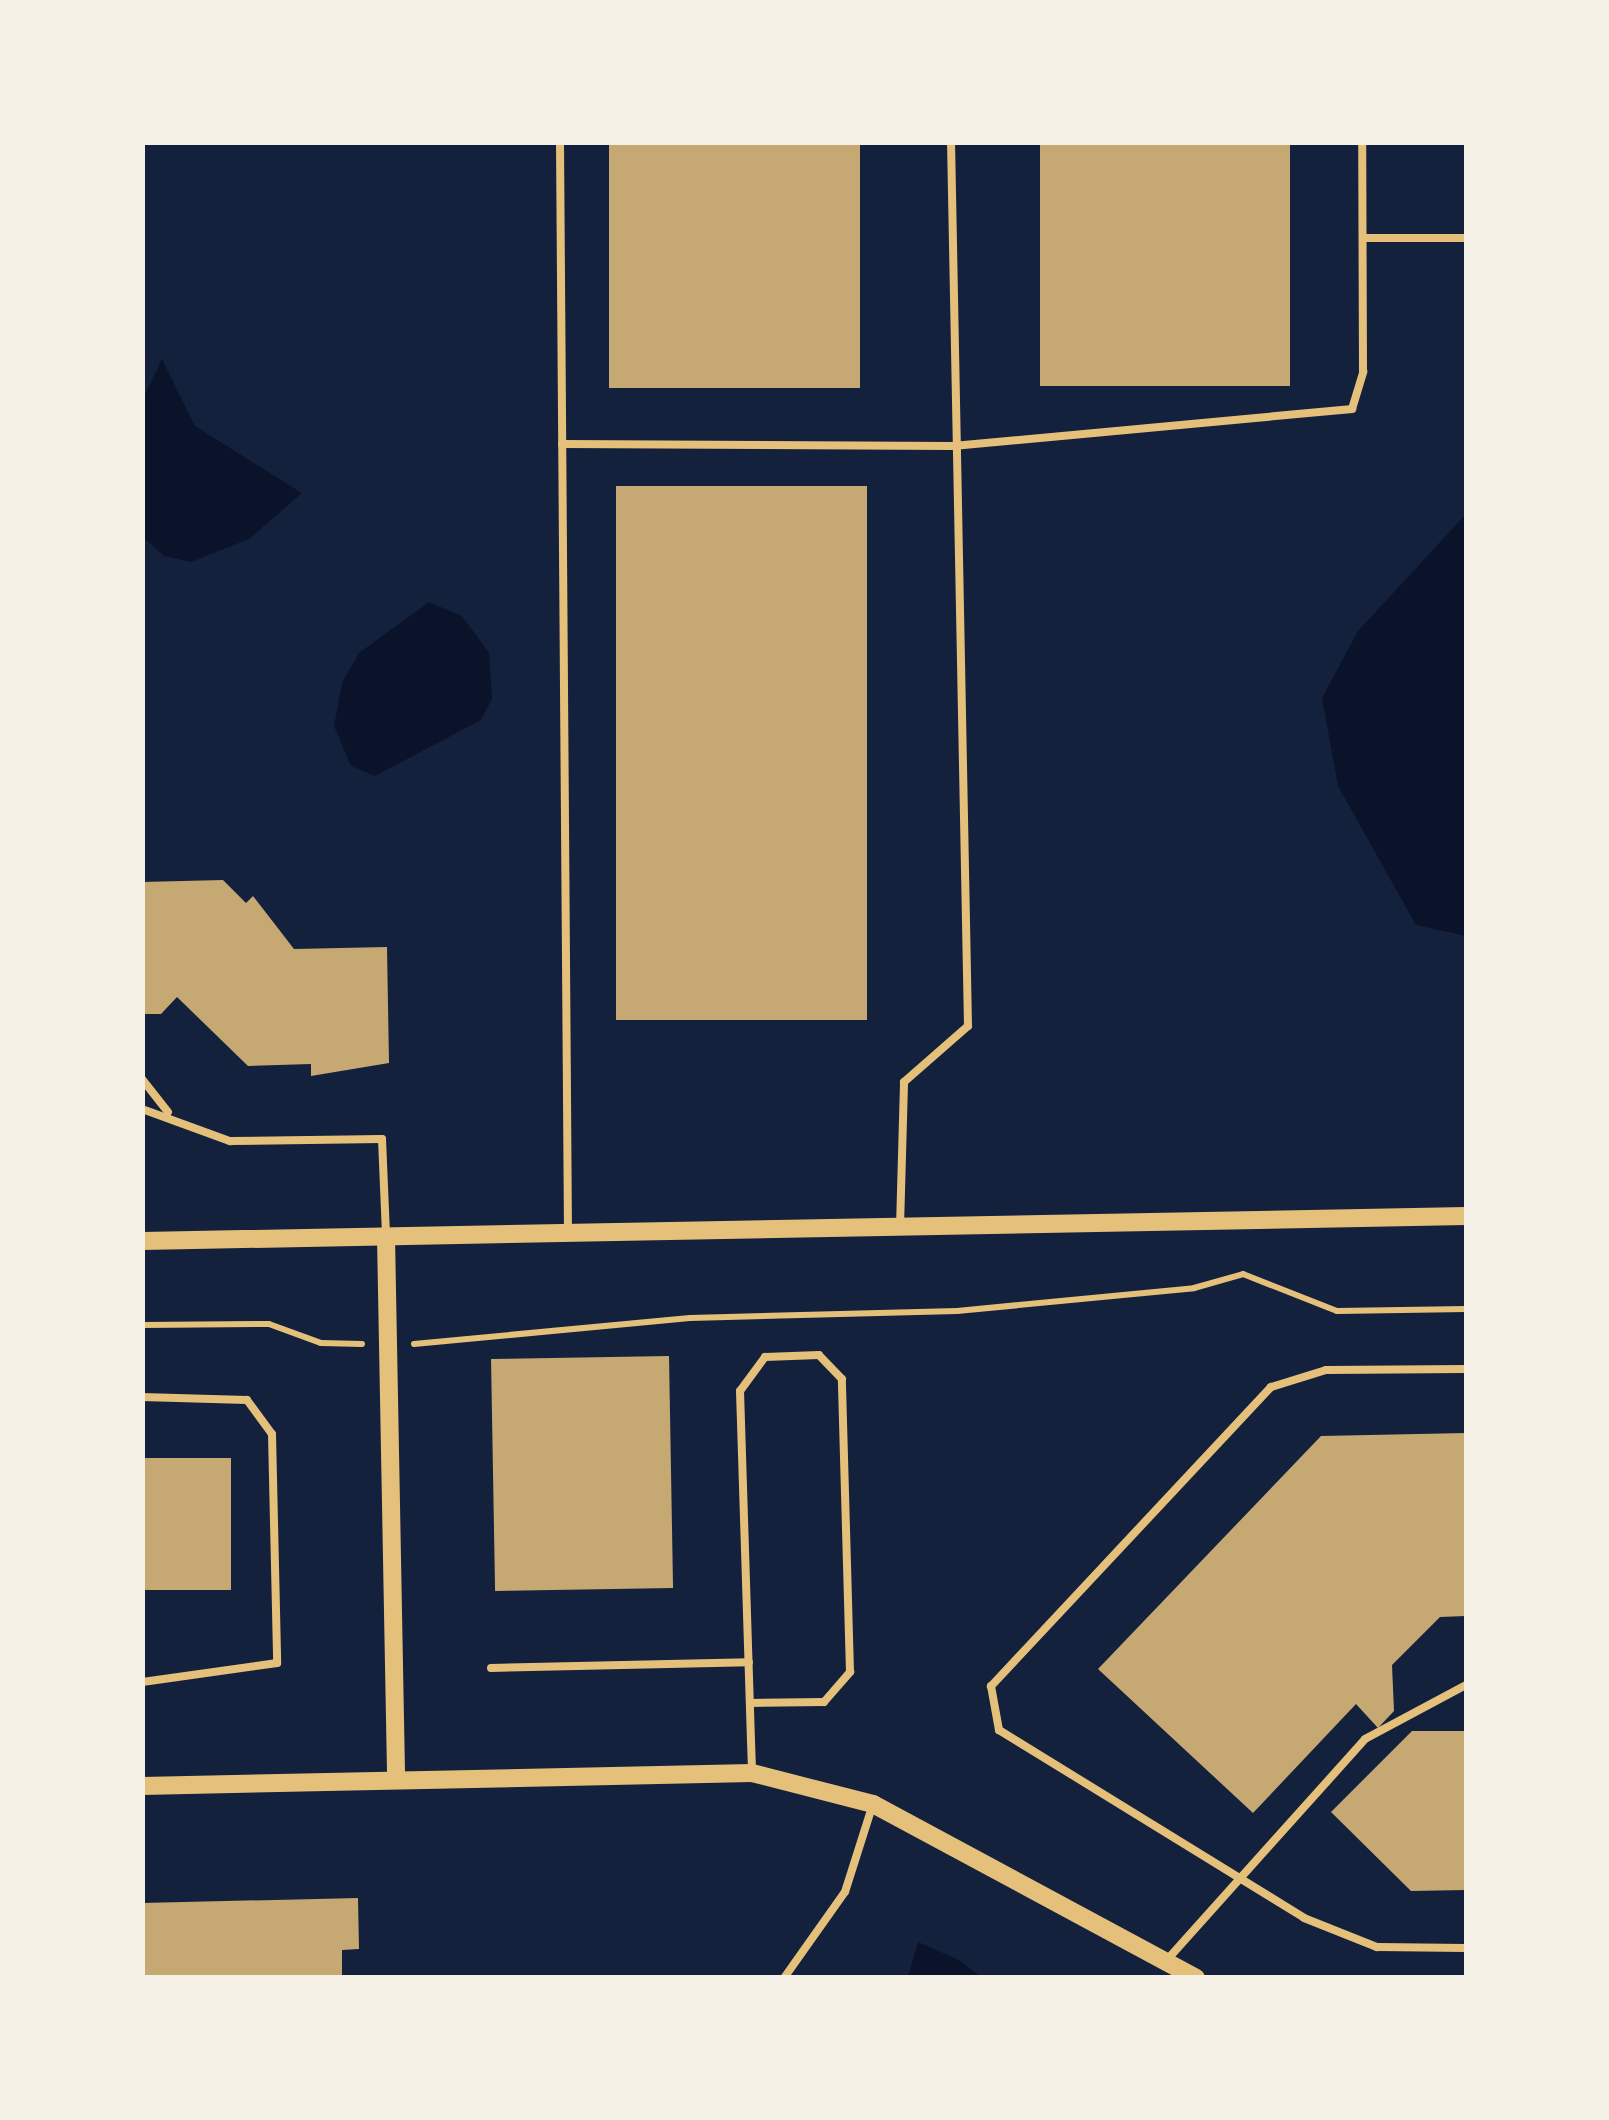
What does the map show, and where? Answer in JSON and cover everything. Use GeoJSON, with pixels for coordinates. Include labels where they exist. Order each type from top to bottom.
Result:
{"type":"FeatureCollection","features":[{"type":"Feature","properties":{"kind":"street"},"geometry":{"type":"LineString","coordinates":[[142,1241],[1466,1216]]}},
{"type":"Feature","properties":{"kind":"street"},"geometry":{"type":"LineString","coordinates":[[386,1237],[396,1774]]}},
{"type":"Feature","properties":{"kind":"street"},"geometry":{"type":"LineString","coordinates":[[142,1786],[396,1774],[752,1773],[873,1804],[1196,1978]]}},
{"type":"Feature","properties":{"kind":"lane"},"geometry":{"type":"LineString","coordinates":[[560,142],[568,1233]]}},
{"type":"Feature","properties":{"kind":"lane"},"geometry":{"type":"LineString","coordinates":[[900,1227],[904,1082],[968,1026],[953,446],[951,142]]}},
{"type":"Feature","properties":{"kind":"lane"},"geometry":{"type":"LineString","coordinates":[[562,444],[953,446],[1352,409],[1363,372],[1362,142]]}},
{"type":"Feature","properties":{"kind":"lane"},"geometry":{"type":"LineString","coordinates":[[1362,238],[1466,238]]}},
{"type":"Feature","properties":{"kind":"lane"},"geometry":{"type":"LineString","coordinates":[[142,1078],[168,1112]]}},
{"type":"Feature","properties":{"kind":"lane"},"geometry":{"type":"LineString","coordinates":[[142,1109],[168,1112],[230,1141],[382,1139],[386,1237]]}},
{"type":"Feature","properties":{"kind":"lane"},"geometry":{"type":"LineString","coordinates":[[750,1703],[824,1702],[850,1672],[842,1379],[819,1355],[765,1357],[742,1380],[750,1703],[752,1773]]}},
{"type":"Feature","properties":{"kind":"lane"},"geometry":{"type":"LineString","coordinates":[[1466,1368],[1326,1370],[1271,1388],[991,1686],[998,1730],[1237,1878],[1377,1947],[1466,1948]]}},
{"type":"Feature","properties":{"kind":"lane"},"geometry":{"type":"LineString","coordinates":[[142,1396],[247,1400],[272,1434],[277,1663],[142,1682]]}},
{"type":"Feature","properties":{"kind":"lane"},"geometry":{"type":"LineString","coordinates":[[490,1668],[749,1662]]}},
{"type":"Feature","properties":{"kind":"lane"},"geometry":{"type":"LineString","coordinates":[[1166,1961],[1365,1739],[1466,1686]]}},
{"type":"Feature","properties":{"kind":"lane"},"geometry":{"type":"LineString","coordinates":[[784,1978],[846,1892],[873,1804]]}},
{"type":"Feature","properties":{"kind":"path"},"geometry":{"type":"LineString","coordinates":[[142,1324],[269,1324],[321,1343],[388,1344],[690,1318],[956,1311],[1244,1274],[1337,1311],[1466,1309]]}},
{"type":"Feature","properties":{"kind":"water"},"geometry":{"type":"Polygon","coordinates":[[[162,359],[195,426],[302,493],[249,539],[191,562],[164,556],[143,537],[143,399],[162,359]]]}},
{"type":"Feature","properties":{"kind":"water"},"geometry":{"type":"Polygon","coordinates":[[[1466,514],[1466,936],[1416,925],[1338,786],[1322,698],[1358,631],[1466,514]]]}},
{"type":"Feature","properties":{"kind":"water"},"geometry":{"type":"Polygon","coordinates":[[[429,602],[462,616],[489,653],[492,699],[481,720],[375,776],[351,766],[334,726],[342,683],[359,653],[429,602]]]}},
{"type":"Feature","properties":{"kind":"water"},"geometry":{"type":"Polygon","coordinates":[[[918,1942],[959,1960],[981,1977],[908,1977],[918,1942]]]}},
{"type":"Feature","properties":{"kind":"building"},"geometry":{"type":"Polygon","coordinates":[[[609,142],[860,142],[860,388],[609,388],[609,142]]]}},
{"type":"Feature","properties":{"kind":"building"},"geometry":{"type":"Polygon","coordinates":[[[1040,142],[1290,142],[1290,386],[1040,386],[1040,142]]]}},
{"type":"Feature","properties":{"kind":"building"},"geometry":{"type":"Polygon","coordinates":[[[616,486],[867,486],[867,1020],[616,1020],[616,486]]]}},
{"type":"Feature","properties":{"kind":"building"},"geometry":{"type":"Polygon","coordinates":[[[223,880],[246,903],[253,896],[294,949],[387,947],[389,1063],[311,1076],[311,1064],[248,1066],[177,997],[161,1014],[142,1014],[142,882],[223,880]]]}},
{"type":"Feature","properties":{"kind":"building"},"geometry":{"type":"Polygon","coordinates":[[[669,1356],[673,1588],[495,1591],[491,1359],[669,1356]]]}},
{"type":"Feature","properties":{"kind":"building"},"geometry":{"type":"Polygon","coordinates":[[[1466,1433],[1466,1616],[1440,1617],[1392,1665],[1394,1711],[1378,1728],[1356,1704],[1253,1813],[1098,1669],[1321,1436],[1466,1433]]]}},
{"type":"Feature","properties":{"kind":"building"},"geometry":{"type":"Polygon","coordinates":[[[142,1458],[231,1458],[231,1590],[142,1590],[142,1458]]]}},
{"type":"Feature","properties":{"kind":"building"},"geometry":{"type":"Polygon","coordinates":[[[1412,1731],[1466,1731],[1466,1890],[1411,1891],[1331,1812],[1412,1731]]]}},
{"type":"Feature","properties":{"kind":"building"},"geometry":{"type":"Polygon","coordinates":[[[358,1898],[359,1949],[342,1950],[342,1978],[142,1978],[142,1903],[358,1898]]]}}]}
